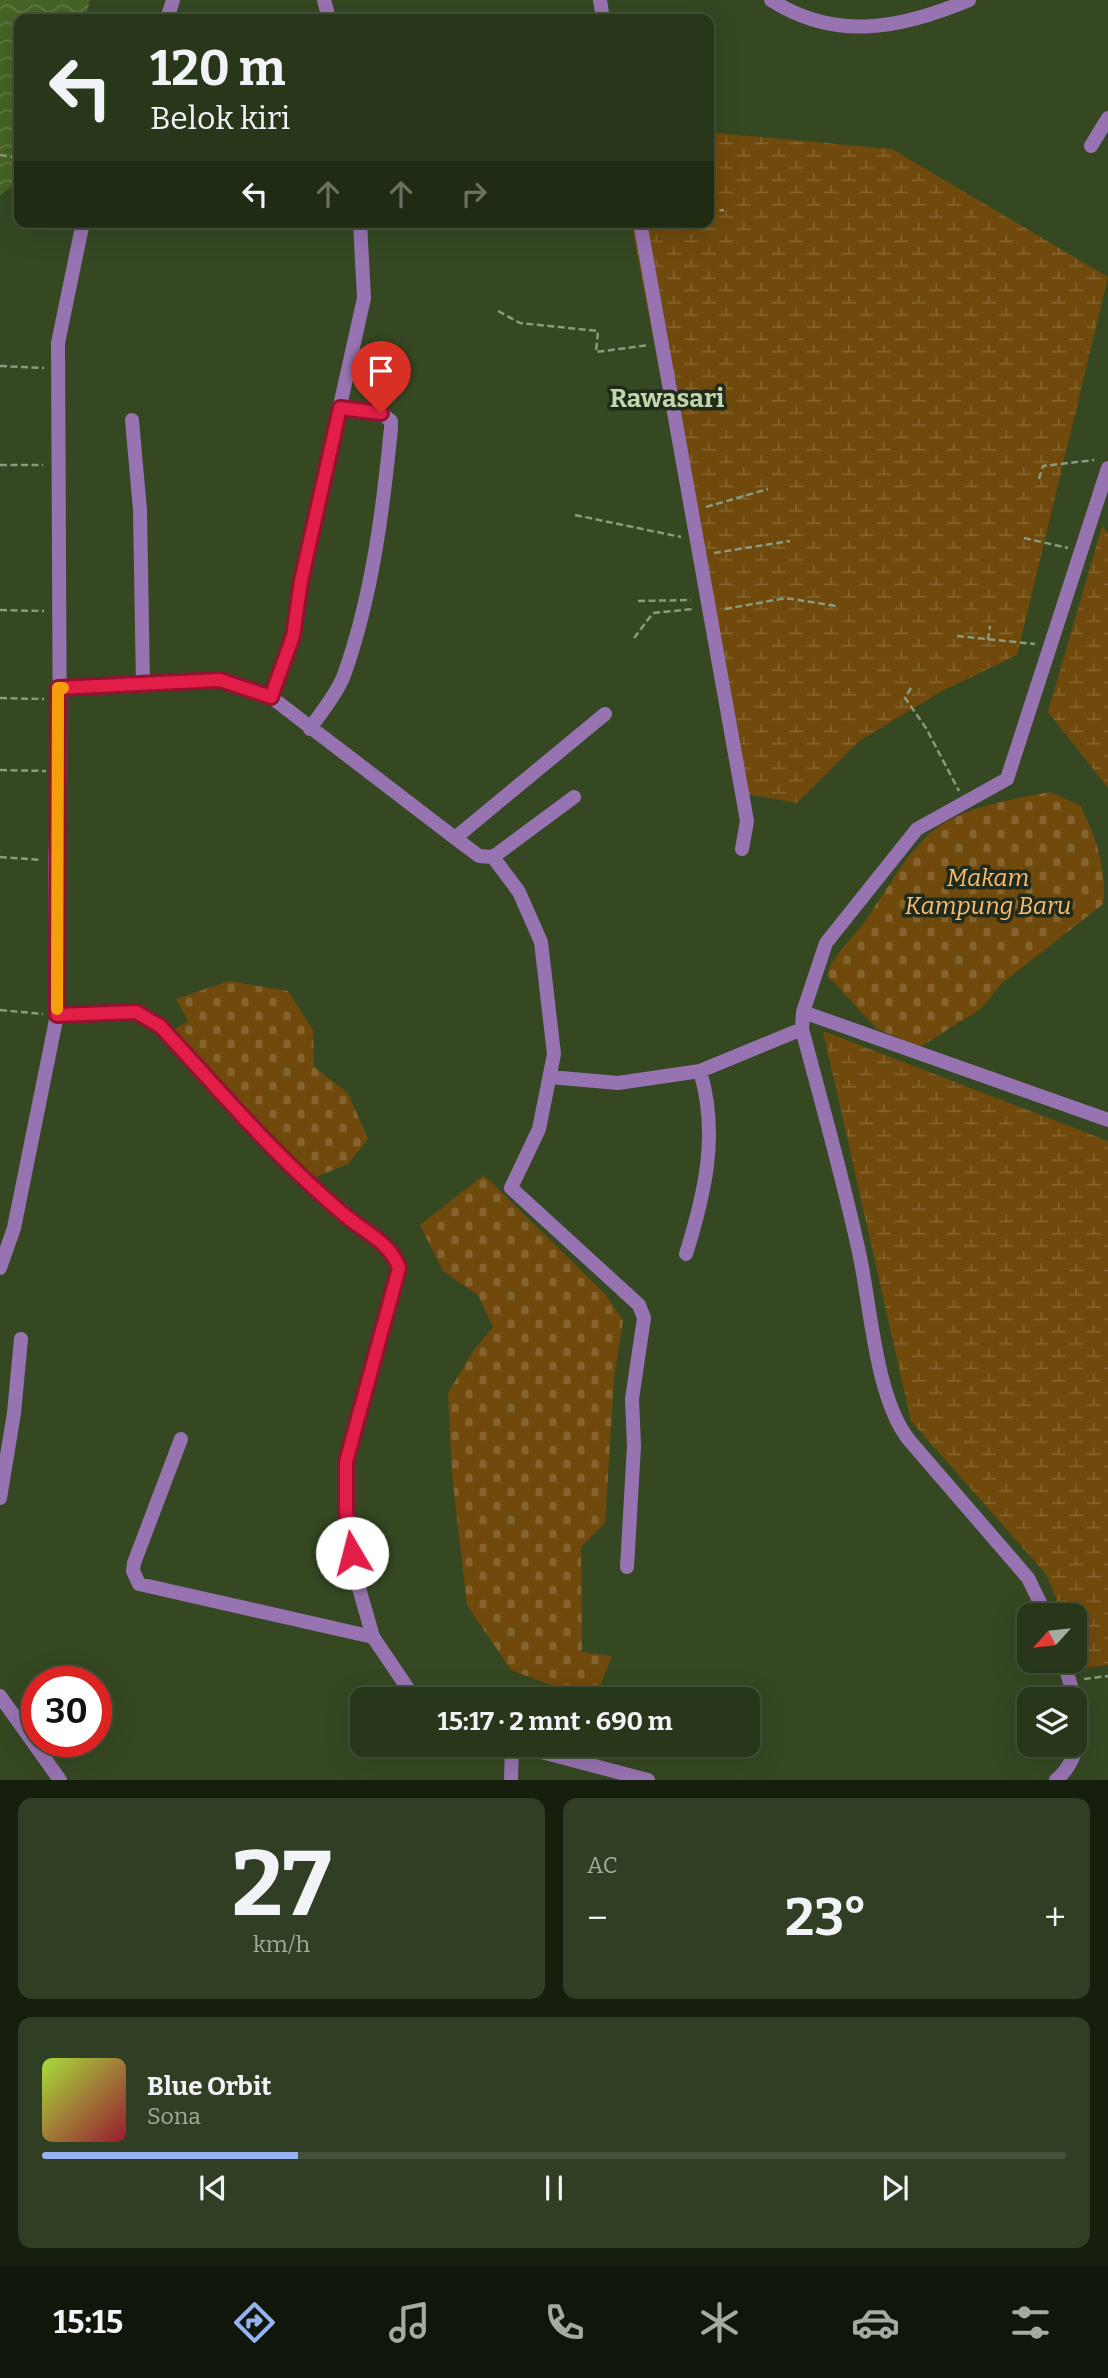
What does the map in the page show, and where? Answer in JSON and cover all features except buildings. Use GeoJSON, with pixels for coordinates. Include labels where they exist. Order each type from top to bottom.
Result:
{"type":"FeatureCollection","features":[{"type":"Feature","properties":{"kind":"street"},"geometry":{"type":"LineString","coordinates":[[772,0],[798,13],[859,28],[909,23],[969,0]]}},
{"type":"Feature","properties":{"kind":"street"},"geometry":{"type":"LineString","coordinates":[[1091,146],[1108,118]]}},
{"type":"Feature","properties":{"kind":"street"},"geometry":{"type":"LineString","coordinates":[[0,1268],[13,1228],[57,1015],[55,860],[60,771],[60,466],[57,369],[64,310],[82,228]]}},
{"type":"Feature","properties":{"kind":"street"},"geometry":{"type":"LineString","coordinates":[[271,697],[293,636],[301,581],[364,299],[360,228]]}},
{"type":"Feature","properties":{"kind":"street"},"geometry":{"type":"LineString","coordinates":[[641,228],[747,821],[742,849]]}},
{"type":"Feature","properties":{"kind":"street"},"geometry":{"type":"LineString","coordinates":[[310,729],[343,677],[351,651],[368,586],[391,428],[391,421],[381,413],[340,408]]}},
{"type":"Feature","properties":{"kind":"street"},"geometry":{"type":"LineString","coordinates":[[132,419],[141,510],[143,686]]}},
{"type":"Feature","properties":{"kind":"street"},"geometry":{"type":"LineString","coordinates":[[1040,1603],[1028,1578],[909,1440],[894,1416],[886,1393],[859,1255],[802,1029],[803,1012],[825,943],[917,829],[1007,779],[1082,551],[1102,464]]}},
{"type":"Feature","properties":{"kind":"street"},"geometry":{"type":"LineString","coordinates":[[58,694],[220,680],[271,697],[479,856],[494,857],[574,797]]}},
{"type":"Feature","properties":{"kind":"street"},"geometry":{"type":"LineString","coordinates":[[455,838],[605,714]]}},
{"type":"Feature","properties":{"kind":"street"},"geometry":{"type":"LineString","coordinates":[[494,857],[519,892],[541,942],[554,1054],[539,1129],[510,1188],[639,1305],[644,1318],[632,1399],[634,1446],[627,1567]]}},
{"type":"Feature","properties":{"kind":"street"},"geometry":{"type":"LineString","coordinates":[[57,1015],[136,1012],[155,1021],[289,1168],[349,1219],[393,1251],[399,1268],[398,1278],[346,1462],[346,1511],[355,1574],[373,1637],[407,1687]]}},
{"type":"Feature","properties":{"kind":"street"},"geometry":{"type":"LineString","coordinates":[[803,1012],[1108,1120]]}},
{"type":"Feature","properties":{"kind":"street"},"geometry":{"type":"LineString","coordinates":[[550,1077],[618,1083],[700,1071],[802,1029]]}},
{"type":"Feature","properties":{"kind":"street"},"geometry":{"type":"LineString","coordinates":[[686,1254],[700,1209],[711,1133],[700,1071]]}},
{"type":"Feature","properties":{"kind":"street"},"geometry":{"type":"LineString","coordinates":[[0,1498],[14,1413],[20,1339]]}},
{"type":"Feature","properties":{"kind":"street"},"geometry":{"type":"LineString","coordinates":[[181,1439],[134,1563],[133,1572],[139,1584],[373,1637]]}},
{"type":"Feature","properties":{"kind":"street"},"geometry":{"type":"LineString","coordinates":[[1056,1780],[1069,1765],[1078,1726],[1076,1697],[1067,1673]]}},
{"type":"Feature","properties":{"kind":"street"},"geometry":{"type":"LineString","coordinates":[[0,1696],[60,1780]]}},
{"type":"Feature","properties":{"kind":"street"},"geometry":{"type":"LineString","coordinates":[[511,1780],[512,1757]]}},
{"type":"Feature","properties":{"kind":"street"},"geometry":{"type":"LineString","coordinates":[[559,1757],[648,1780]]}},
{"type":"Feature","properties":{"kind":"path"},"geometry":{"type":"LineString","coordinates":[[714,211],[724,210]]}},
{"type":"Feature","properties":{"kind":"path"},"geometry":{"type":"LineString","coordinates":[[498,311],[520,323],[598,331],[596,352],[662,344]]}},
{"type":"Feature","properties":{"kind":"path"},"geometry":{"type":"LineString","coordinates":[[0,366],[57,369]]}},
{"type":"Feature","properties":{"kind":"path"},"geometry":{"type":"LineString","coordinates":[[0,464],[60,466]]}},
{"type":"Feature","properties":{"kind":"path"},"geometry":{"type":"LineString","coordinates":[[1039,479],[1043,466],[1102,464]]}},
{"type":"Feature","properties":{"kind":"path"},"geometry":{"type":"LineString","coordinates":[[693,511],[768,489]]}},
{"type":"Feature","properties":{"kind":"path"},"geometry":{"type":"LineString","coordinates":[[575,515],[699,548],[790,541]]}},
{"type":"Feature","properties":{"kind":"path"},"geometry":{"type":"LineString","coordinates":[[1024,538],[1082,551]]}},
{"type":"Feature","properties":{"kind":"path"},"geometry":{"type":"LineString","coordinates":[[634,638],[653,613],[786,598],[836,606]]}},
{"type":"Feature","properties":{"kind":"path"},"geometry":{"type":"LineString","coordinates":[[638,601],[710,606]]}},
{"type":"Feature","properties":{"kind":"path"},"geometry":{"type":"LineString","coordinates":[[0,610],[58,611]]}},
{"type":"Feature","properties":{"kind":"path"},"geometry":{"type":"LineString","coordinates":[[988,640],[990,626]]}},
{"type":"Feature","properties":{"kind":"path"},"geometry":{"type":"LineString","coordinates":[[957,636],[1053,645]]}},
{"type":"Feature","properties":{"kind":"path"},"geometry":{"type":"LineString","coordinates":[[911,688],[905,698],[926,728],[965,803]]}},
{"type":"Feature","properties":{"kind":"path"},"geometry":{"type":"LineString","coordinates":[[0,698],[58,694]]}},
{"type":"Feature","properties":{"kind":"path"},"geometry":{"type":"LineString","coordinates":[[0,770],[60,771]]}},
{"type":"Feature","properties":{"kind":"path"},"geometry":{"type":"LineString","coordinates":[[0,857],[55,860]]}},
{"type":"Feature","properties":{"kind":"path"},"geometry":{"type":"LineString","coordinates":[[0,1010],[57,1015]]}},
{"type":"Feature","properties":{"kind":"path"},"geometry":{"type":"LineString","coordinates":[[1070,1681],[1108,1676]]}},
{"type":"Feature","properties":{"kind":"green space"},"geometry":{"type":"Polygon","coordinates":[[[714,134],[892,149],[1108,277],[1017,655],[942,691],[859,741],[797,803],[740,793],[632,228],[714,228],[714,134]]]}},
{"type":"Feature","properties":{"kind":"green space"},"geometry":{"type":"Polygon","coordinates":[[[1102,526],[1108,533],[1108,788],[1048,712],[1102,526]]]}},
{"type":"Feature","properties":{"kind":"green space","name":"Makam Kampung Baru"},"geometry":{"type":"Polygon","coordinates":[[[1049,792],[1080,805],[1086,816],[1102,866],[1103,904],[1001,984],[982,1008],[920,1047],[877,1029],[827,975],[839,952],[862,925],[908,857],[937,828],[966,812],[1049,792]]]}},
{"type":"Feature","properties":{"kind":"green space"},"geometry":{"type":"Polygon","coordinates":[[[229,981],[288,991],[313,1030],[314,1067],[348,1093],[368,1139],[348,1164],[311,1179],[289,1159],[172,1031],[188,1021],[176,999],[229,981]]]}},
{"type":"Feature","properties":{"kind":"green space"},"geometry":{"type":"Polygon","coordinates":[[[823,1031],[1108,1141],[1108,1665],[1087,1668],[1087,1603],[1058,1603],[1046,1574],[911,1421],[823,1031]]]}},
{"type":"Feature","properties":{"kind":"green space"},"geometry":{"type":"Polygon","coordinates":[[[484,1175],[606,1295],[623,1321],[614,1378],[605,1523],[581,1547],[582,1652],[612,1656],[600,1687],[556,1687],[511,1670],[467,1605],[452,1474],[448,1393],[474,1350],[493,1327],[478,1295],[443,1271],[420,1225],[484,1175]]]}},
{"type":"Feature","properties":{"kind":"water"},"geometry":{"type":"Polygon","coordinates":[[[0,0],[90,0],[86,14],[14,14],[14,184],[0,196],[0,0]]]}},
{"type":"Feature","properties":{"kind":"slow traffic"},"geometry":{"type":"LineString","coordinates":[[57,1009],[55,860],[60,771],[58,688],[63,688]]}},
{"type":"Feature","properties":{"kind":"district","name":"Rawasari"},"geometry":{"type":"Point","coordinates":[667,398]}},
{"type":"Feature","properties":{"kind":"route"},"geometry":{"type":"LineString","coordinates":[[352,1553],[346,1511],[346,1462],[399,1268],[393,1251],[349,1219],[289,1168],[149,1017],[136,1012],[57,1015],[55,860],[60,771],[58,688],[143,686],[220,680],[271,697],[293,636],[301,581],[340,408],[381,413]]}}]}
